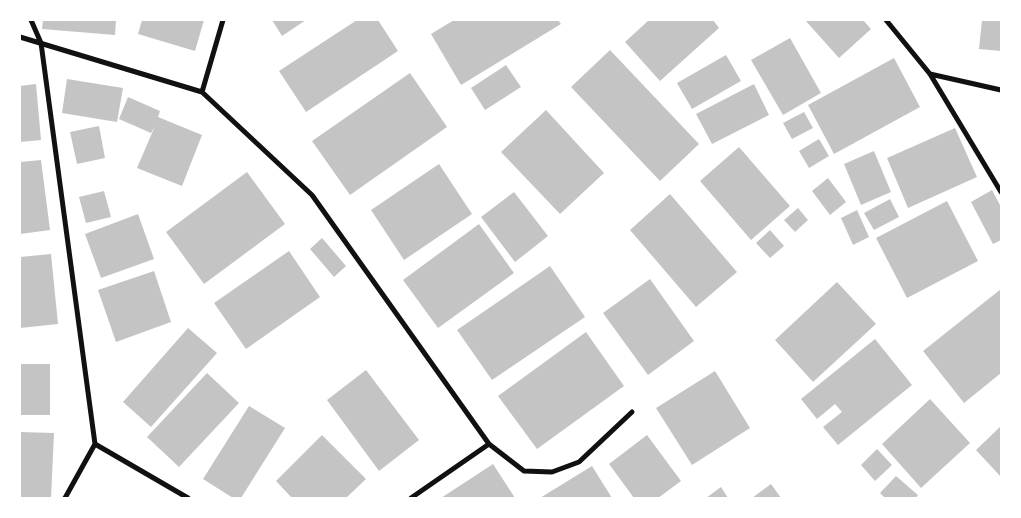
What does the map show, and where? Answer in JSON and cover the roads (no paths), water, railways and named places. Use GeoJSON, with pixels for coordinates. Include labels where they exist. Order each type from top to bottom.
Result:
{"type":"FeatureCollection","features":[{"type":"Feature","properties":{"kind":"street"},"geometry":{"type":"LineString","coordinates":[[31,20],[41,43],[95,444],[64,498]]}},
{"type":"Feature","properties":{"kind":"street"},"geometry":{"type":"LineString","coordinates":[[202,92],[223,20]]}},
{"type":"Feature","properties":{"kind":"street"},"geometry":{"type":"LineString","coordinates":[[886,20],[930,74],[1001,192]]}},
{"type":"Feature","properties":{"kind":"street"},"geometry":{"type":"LineString","coordinates":[[20,37],[202,92],[312,194],[489,444],[524,471],[552,472],[579,462],[632,412]]}},
{"type":"Feature","properties":{"kind":"street"},"geometry":{"type":"LineString","coordinates":[[930,74],[1001,90]]}},
{"type":"Feature","properties":{"kind":"street"},"geometry":{"type":"LineString","coordinates":[[95,444],[188,498]]}},
{"type":"Feature","properties":{"kind":"street"},"geometry":{"type":"LineString","coordinates":[[410,498],[489,444]]}}]}
